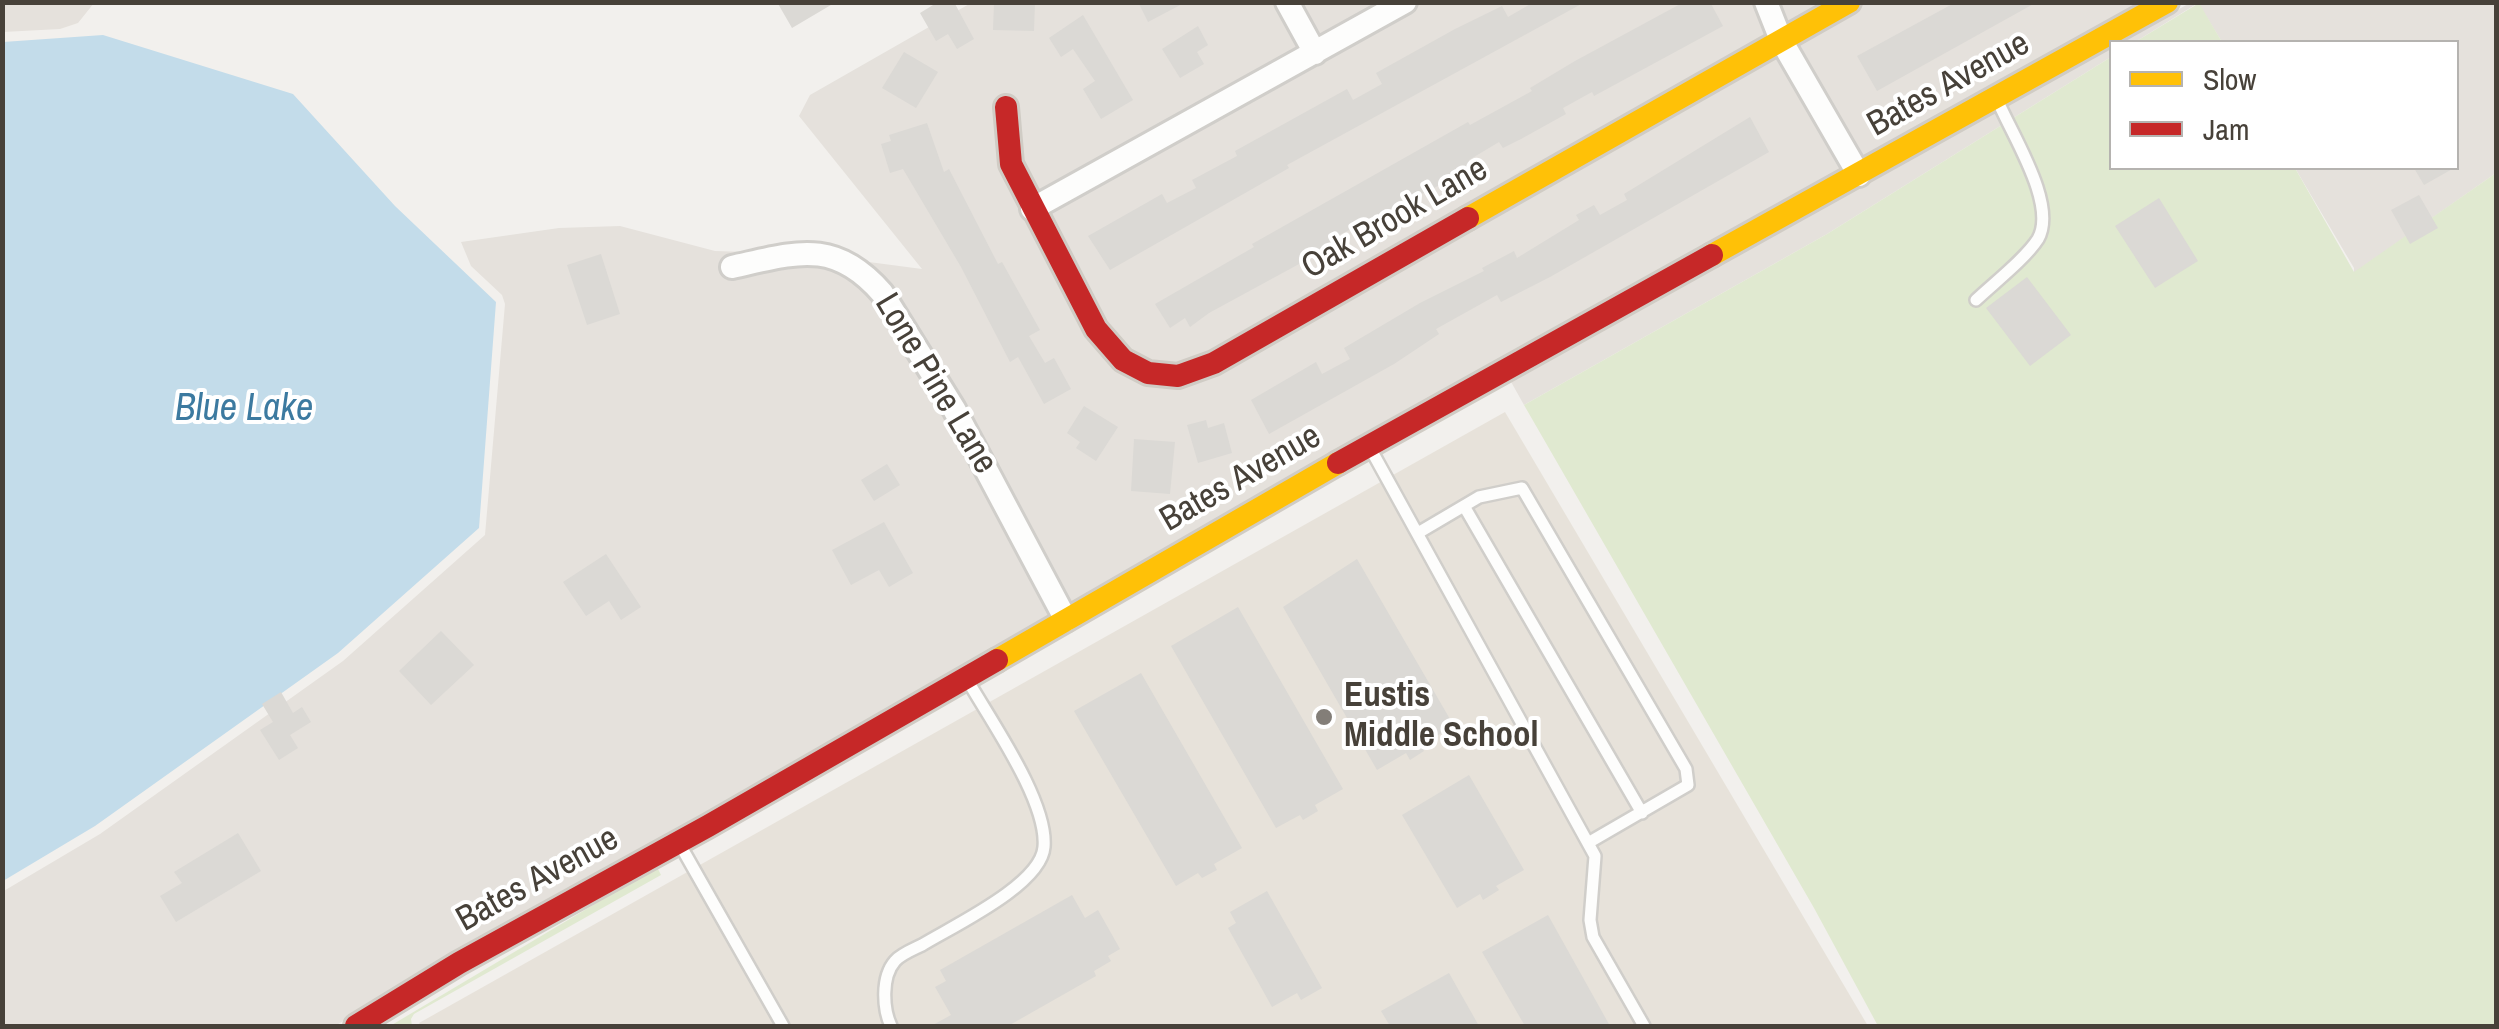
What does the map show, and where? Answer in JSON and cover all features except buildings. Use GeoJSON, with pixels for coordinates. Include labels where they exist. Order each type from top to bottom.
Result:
{"type":"FeatureCollection","features":[{"type":"Feature","properties":{"kind":"street"},"geometry":{"type":"LineString","coordinates":[[1288,2],[1315,52]]}},
{"type":"Feature","properties":{"kind":"street"},"geometry":{"type":"LineString","coordinates":[[1032,209],[1405,2]]}},
{"type":"Feature","properties":{"kind":"street"},"geometry":{"type":"LineString","coordinates":[[1766,2],[1782,40],[1859,175]]}},
{"type":"Feature","properties":{"kind":"street","name":"Oak Brook Lane"},"geometry":{"type":"LineString","coordinates":[[1006,107],[1011,164],[1096,329],[1123,360],[1148,373],[1178,376],[1214,362],[1849,2]]}},
{"type":"Feature","properties":{"kind":"street","name":"Bates Avenue"},"geometry":{"type":"LineString","coordinates":[[356,1026],[459,963],[1369,446],[2167,2]]}},
{"type":"Feature","properties":{"kind":"street","name":"Lone Pine Lane"},"geometry":{"type":"LineString","coordinates":[[732,267],[803,252],[847,261],[867,276],[882,293],[954,409],[1066,620]]}},
{"type":"Feature","properties":{"kind":"lane"},"geometry":{"type":"LineString","coordinates":[[1976,300],[2037,240],[2042,226],[2035,182],[1997,98]]}},
{"type":"Feature","properties":{"kind":"lane"},"geometry":{"type":"LineString","coordinates":[[1369,446],[1595,856],[1590,920],[1594,936],[1644,1026]]}},
{"type":"Feature","properties":{"kind":"lane"},"geometry":{"type":"LineString","coordinates":[[1418,533],[1496,492],[1522,488],[1686,769],[1688,785],[1588,844]]}},
{"type":"Feature","properties":{"kind":"lane"},"geometry":{"type":"LineString","coordinates":[[1464,506],[1642,813]]}},
{"type":"Feature","properties":{"kind":"lane"},"geometry":{"type":"LineString","coordinates":[[891,1026],[886,1015],[885,988],[895,961],[988,906],[1034,871],[1044,849],[1042,822],[1019,770],[966,678]]}},
{"type":"Feature","properties":{"kind":"lane"},"geometry":{"type":"LineString","coordinates":[[678,842],[782,1026]]}},
{"type":"Feature","properties":{"kind":"shaded area"},"geometry":{"type":"Polygon","coordinates":[[[3,2],[94,3],[78,23],[60,29],[3,32],[3,2]]]}},
{"type":"Feature","properties":{"kind":"shaded area"},"geometry":{"type":"Polygon","coordinates":[[[971,3],[2144,3],[453,954],[335,1026],[3,1026],[2,892],[100,834],[343,661],[485,535],[505,304],[502,295],[471,266],[461,242],[559,228],[620,226],[715,251],[808,254],[922,269],[799,116],[810,95],[971,3]]]}},
{"type":"Feature","properties":{"kind":"shaded area"},"geometry":{"type":"Polygon","coordinates":[[[2190,3],[2198,3],[2138,40],[2123,40],[2190,3]]]}},
{"type":"Feature","properties":{"kind":"shaded area"},"geometry":{"type":"Polygon","coordinates":[[[2198,3],[2496,3],[2496,173],[2354,273],[2296,170],[2459,170],[2459,40],[2221,40],[2198,3]]]}},
{"type":"Feature","properties":{"kind":"shaded area"},"geometry":{"type":"Polygon","coordinates":[[[2109,48],[2109,58],[1827,234],[1524,405],[1510,380],[2109,48]]]}},
{"type":"Feature","properties":{"kind":"shaded area","name":"Eustis Middle School"},"geometry":{"type":"Polygon","coordinates":[[[1505,412],[1868,1026],[419,1023],[1505,412]]]}},
{"type":"Feature","properties":{"kind":"green space"},"geometry":{"type":"Polygon","coordinates":[[[2199,3],[2221,40],[2138,40],[2199,3]]]}},
{"type":"Feature","properties":{"kind":"green space"},"geometry":{"type":"Polygon","coordinates":[[[2109,58],[2109,170],[2296,170],[2354,272],[2496,173],[2496,1026],[1878,1026],[1524,405],[1827,234],[2109,58]]]}},
{"type":"Feature","properties":{"kind":"green space"},"geometry":{"type":"Polygon","coordinates":[[[657,867],[661,875],[414,1014],[412,1026],[390,1026],[657,867]]]}},
{"type":"Feature","properties":{"kind":"water","name":"Blue Lake"},"geometry":{"type":"Polygon","coordinates":[[[103,35],[293,94],[395,206],[496,302],[479,528],[338,653],[95,826],[3,881],[3,42],[103,35]]]}},
{"type":"Feature","properties":{"kind":"traffic: slow"},"geometry":{"type":"LineString","coordinates":[[1468,218],[1849,2]]}},
{"type":"Feature","properties":{"kind":"traffic: slow"},"geometry":{"type":"LineString","coordinates":[[1712,255],[2167,2]]}},
{"type":"Feature","properties":{"kind":"traffic: slow"},"geometry":{"type":"LineString","coordinates":[[997,660],[1338,463]]}},
{"type":"Feature","properties":{"kind":"traffic: jam"},"geometry":{"type":"LineString","coordinates":[[1006,107],[1011,164],[1096,329],[1123,360],[1148,373],[1178,376],[1214,363],[1468,218]]}},
{"type":"Feature","properties":{"kind":"traffic: jam"},"geometry":{"type":"LineString","coordinates":[[1338,463],[1712,255]]}},
{"type":"Feature","properties":{"kind":"traffic: jam"},"geometry":{"type":"LineString","coordinates":[[356,1026],[459,963],[997,660]]}},
{"type":"Feature","properties":{"kind":"place","name":"Eustis Middle School"},"geometry":{"type":"Point","coordinates":[1324,717]}}]}
